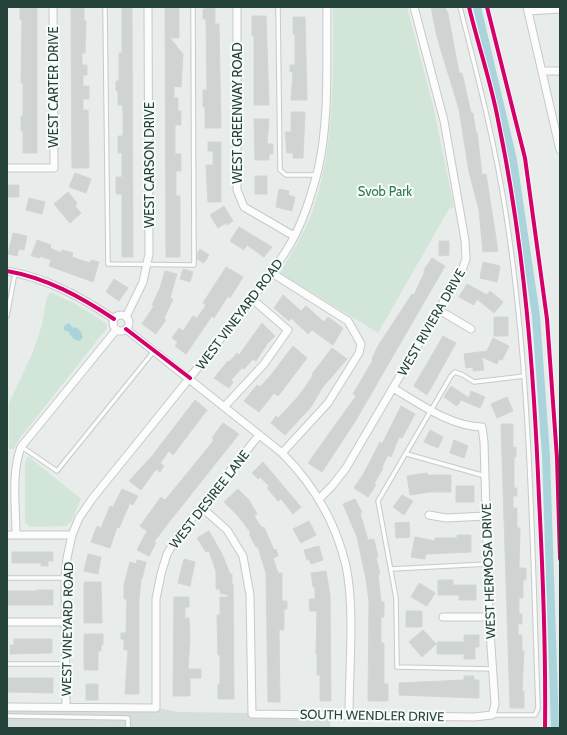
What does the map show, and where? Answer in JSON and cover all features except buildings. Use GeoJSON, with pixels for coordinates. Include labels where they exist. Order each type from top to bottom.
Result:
{"type":"FeatureCollection","features":[{"type":"Feature","properties":{"kind":"street","name":"WEST CARTER DRIVE"},"geometry":{"type":"LineString","coordinates":[[7,168],[54,168],[53,7]]}},
{"type":"Feature","properties":{"kind":"street","name":"WEST CARSON DRIVE"},"geometry":{"type":"LineString","coordinates":[[126,317],[140,290],[148,264],[148,7]]}},
{"type":"Feature","properties":{"kind":"street","name":"WEST GREENWAY ROAD"},"geometry":{"type":"LineString","coordinates":[[237,7],[237,190],[244,207],[294,236]]}},
{"type":"Feature","properties":{"kind":"street","name":"WEST VINEYARD ROAD"},"geometry":{"type":"LineString","coordinates":[[66,707],[65,578],[72,535],[79,518],[92,499],[190,378],[272,273],[294,236],[304,215],[316,175],[323,140],[327,68],[327,7]]}},
{"type":"Feature","properties":{"kind":"street","name":"WEST RIVIERA DRIVE"},"geometry":{"type":"LineString","coordinates":[[319,499],[332,486],[346,468],[462,270],[466,259],[466,240],[444,121],[414,7]]}},
{"type":"Feature","properties":{"kind":"street"},"geometry":{"type":"LineString","coordinates":[[560,9],[528,9],[559,135],[560,150]]}},
{"type":"Feature","properties":{"kind":"street"},"geometry":{"type":"LineString","coordinates":[[543,71],[560,70]]}},
{"type":"Feature","properties":{"kind":"street"},"geometry":{"type":"LineString","coordinates":[[7,271],[45,281],[73,294],[114,319]]}},
{"type":"Feature","properties":{"kind":"street"},"geometry":{"type":"LineString","coordinates":[[272,273],[348,321],[361,344],[359,353],[328,403],[282,453]]}},
{"type":"Feature","properties":{"kind":"street"},"geometry":{"type":"LineString","coordinates":[[225,406],[264,364],[288,330],[251,298]]}},
{"type":"Feature","properties":{"kind":"street"},"geometry":{"type":"LineString","coordinates":[[439,310],[471,329]]}},
{"type":"Feature","properties":{"kind":"street"},"geometry":{"type":"LineString","coordinates":[[114,319],[121,315],[126,317],[128,323],[126,329]]}},
{"type":"Feature","properties":{"kind":"street"},"geometry":{"type":"LineString","coordinates":[[114,319],[113,325],[116,330]]}},
{"type":"Feature","properties":{"kind":"street"},"geometry":{"type":"LineString","coordinates":[[116,330],[121,331],[126,329]]}},
{"type":"Feature","properties":{"kind":"street"},"geometry":{"type":"LineString","coordinates":[[126,329],[190,378],[282,453],[299,470],[319,499],[336,534],[346,567],[350,608],[349,714]]}},
{"type":"Feature","properties":{"kind":"street"},"geometry":{"type":"LineString","coordinates":[[16,535],[16,467],[21,447],[116,330]]}},
{"type":"Feature","properties":{"kind":"street"},"geometry":{"type":"LineString","coordinates":[[393,388],[432,410]]}},
{"type":"Feature","properties":{"kind":"street","name":"WEST HERMOSA DRIVE"},"geometry":{"type":"LineString","coordinates":[[432,410],[456,423],[482,427],[489,617],[495,704],[492,715]]}},
{"type":"Feature","properties":{"kind":"street","name":"WEST DESIREE LANE"},"geometry":{"type":"LineString","coordinates":[[66,707],[156,708],[156,599],[167,554],[178,536],[259,435]]}},
{"type":"Feature","properties":{"kind":"street","name":"SOUTH WENDLER DRIVE"},"geometry":{"type":"LineString","coordinates":[[201,507],[227,530],[242,556],[250,595],[252,714],[349,714],[474,717],[492,715]]}},
{"type":"Feature","properties":{"kind":"street"},"geometry":{"type":"LineString","coordinates":[[429,515],[446,518],[486,516]]}},
{"type":"Feature","properties":{"kind":"street"},"geometry":{"type":"LineString","coordinates":[[7,535],[72,535]]}},
{"type":"Feature","properties":{"kind":"street"},"geometry":{"type":"LineString","coordinates":[[443,617],[489,617]]}},
{"type":"Feature","properties":{"kind":"street"},"geometry":{"type":"LineString","coordinates":[[7,622],[65,622]]}},
{"type":"Feature","properties":{"kind":"street"},"geometry":{"type":"LineString","coordinates":[[7,707],[66,707]]}},
{"type":"Feature","properties":{"kind":"lane"},"geometry":{"type":"LineString","coordinates":[[105,7],[108,264],[194,265],[193,7]]}},
{"type":"Feature","properties":{"kind":"lane"},"geometry":{"type":"LineString","coordinates":[[278,7],[280,170],[286,175],[316,175]]}},
{"type":"Feature","properties":{"kind":"lane"},"geometry":{"type":"LineString","coordinates":[[460,7],[492,132],[512,259],[524,376],[538,708],[535,715],[492,715]]}},
{"type":"Feature","properties":{"kind":"lane"},"geometry":{"type":"LineString","coordinates":[[7,316],[15,273]]}},
{"type":"Feature","properties":{"kind":"lane"},"geometry":{"type":"LineString","coordinates":[[21,447],[57,471],[154,351]]}},
{"type":"Feature","properties":{"kind":"lane"},"geometry":{"type":"LineString","coordinates":[[492,669],[397,667],[396,598],[378,501],[407,454],[451,376],[455,372],[474,382],[524,376]]}},
{"type":"Feature","properties":{"kind":"lane"},"geometry":{"type":"LineString","coordinates":[[407,454],[485,476]]}},
{"type":"Feature","properties":{"kind":"lane"},"geometry":{"type":"LineString","coordinates":[[391,568],[488,564]]}},
{"type":"Feature","properties":{"kind":"lane"},"geometry":{"type":"LineString","coordinates":[[7,578],[65,578]]}},
{"type":"Feature","properties":{"kind":"lane"},"geometry":{"type":"LineString","coordinates":[[7,664],[65,664]]}},
{"type":"Feature","properties":{"kind":"lane"},"geometry":{"type":"LineString","coordinates":[[7,716],[128,718],[128,728]]}},
{"type":"Feature","properties":{"kind":"shaded area"},"geometry":{"type":"Polygon","coordinates":[[[7,707],[156,708],[178,712],[331,714],[330,728],[7,728],[7,707]]]}},
{"type":"Feature","properties":{"kind":"green space","name":"Svob Park"},"geometry":{"type":"Polygon","coordinates":[[[333,7],[407,7],[433,105],[454,207],[449,209],[378,333],[280,273],[310,218],[320,185],[325,160],[331,110],[333,7]]]}},
{"type":"Feature","properties":{"kind":"green space"},"geometry":{"type":"Polygon","coordinates":[[[50,292],[74,303],[106,323],[107,328],[20,438],[14,449],[9,449],[9,403],[32,354],[42,325],[46,300],[50,292]]]}},
{"type":"Feature","properties":{"kind":"green space"},"geometry":{"type":"Polygon","coordinates":[[[28,456],[81,499],[71,522],[66,526],[30,527],[25,523],[25,463],[28,456]]]}},
{"type":"Feature","properties":{"kind":"water"},"geometry":{"type":"Polygon","coordinates":[[[69,323],[73,328],[76,327],[81,332],[83,337],[80,341],[75,340],[69,332],[64,330],[64,326],[69,323]]]}},
{"type":"Feature","properties":{"kind":"waterway"},"geometry":{"type":"LineString","coordinates":[[477,7],[513,160],[536,316],[546,456],[555,728]]}},
{"type":"Feature","properties":{"kind":"cycle path"},"geometry":{"type":"LineString","coordinates":[[469,7],[492,92],[507,167],[515,214],[531,355],[542,556],[545,642],[545,728]]}},
{"type":"Feature","properties":{"kind":"cycle path"},"geometry":{"type":"LineString","coordinates":[[487,7],[525,158],[547,319],[557,458],[560,559]]}},
{"type":"Feature","properties":{"kind":"cycle path"},"geometry":{"type":"LineString","coordinates":[[7,271],[50,283],[89,303],[114,319]]}},
{"type":"Feature","properties":{"kind":"cycle path"},"geometry":{"type":"LineString","coordinates":[[126,329],[190,378]]}}]}
